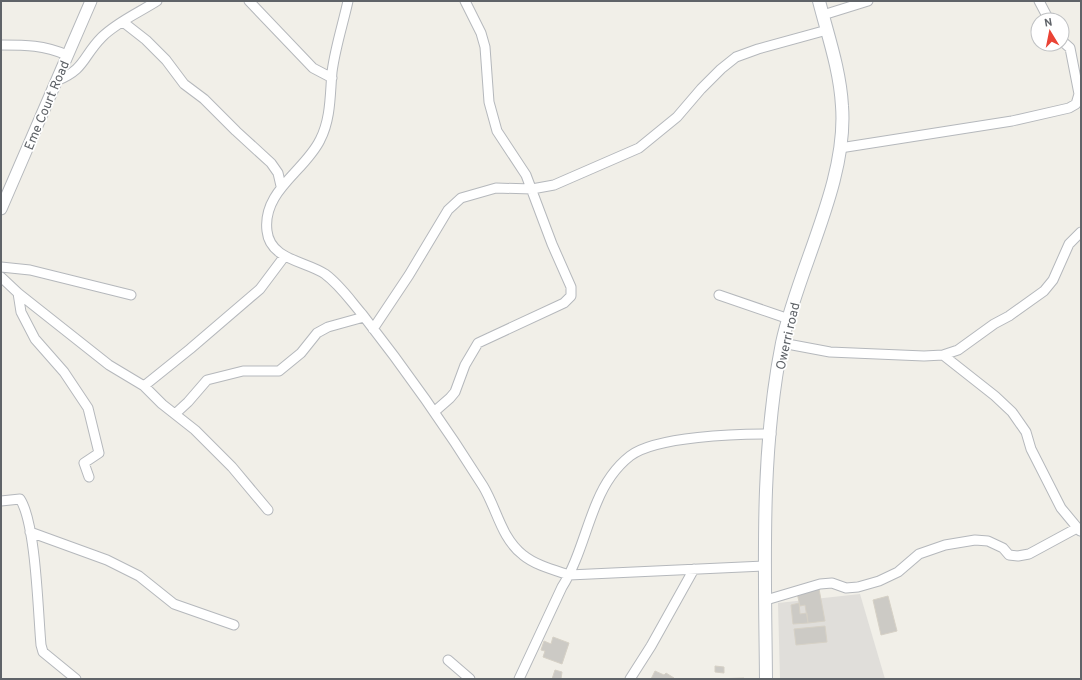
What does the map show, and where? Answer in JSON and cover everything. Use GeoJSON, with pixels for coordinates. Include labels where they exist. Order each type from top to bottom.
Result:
{"type":"FeatureCollection","features":[{"type":"Feature","properties":{"kind":"main road","name":"Owerri road"},"geometry":{"type":"LineString","coordinates":[[766,679],[768,467],[782,343],[827,202],[837,166],[840,148],[842,107],[839,78],[819,1]]}},
{"type":"Feature","properties":{"kind":"street","name":"Eme Court Road"},"geometry":{"type":"LineString","coordinates":[[1,208],[91,1]]}},
{"type":"Feature","properties":{"kind":"street"},"geometry":{"type":"LineString","coordinates":[[56,81],[71,75],[80,68],[103,36],[158,1]]}},
{"type":"Feature","properties":{"kind":"street"},"geometry":{"type":"LineString","coordinates":[[249,1],[313,68],[332,78]]}},
{"type":"Feature","properties":{"kind":"street"},"geometry":{"type":"LineString","coordinates":[[348,1],[332,78],[332,95],[325,126],[320,140],[296,172],[281,186],[273,201],[266,222],[269,242],[284,257],[323,273],[337,284],[364,317],[434,412],[490,498],[510,542],[523,556],[551,569],[569,575],[766,566]]}},
{"type":"Feature","properties":{"kind":"street"},"geometry":{"type":"LineString","coordinates":[[434,412],[455,392],[465,365],[478,342],[564,302],[571,296],[571,288],[552,244],[532,189],[518,162],[497,131],[493,120],[489,102],[485,47],[481,33],[466,1]]}},
{"type":"Feature","properties":{"kind":"street"},"geometry":{"type":"LineString","coordinates":[[823,15],[868,1]]}},
{"type":"Feature","properties":{"kind":"street"},"geometry":{"type":"LineString","coordinates":[[1039,1],[1045,12]]}},
{"type":"Feature","properties":{"kind":"street"},"geometry":{"type":"LineString","coordinates":[[123,22],[146,40],[166,60],[184,84],[204,99],[270,163],[278,173],[281,186]]}},
{"type":"Feature","properties":{"kind":"street"},"geometry":{"type":"LineString","coordinates":[[373,329],[409,275],[434,231],[448,210],[461,198],[496,188],[532,189],[554,185],[639,148],[677,117],[701,89],[721,69],[736,57],[758,49],[827,30]]}},
{"type":"Feature","properties":{"kind":"street"},"geometry":{"type":"LineString","coordinates":[[1,45],[32,45],[50,48],[67,55]]}},
{"type":"Feature","properties":{"kind":"street"},"geometry":{"type":"LineString","coordinates":[[840,148],[1012,121],[1069,108],[1076,104],[1079,94],[1070,48]]}},
{"type":"Feature","properties":{"kind":"street"},"geometry":{"type":"LineString","coordinates":[[782,343],[830,352],[924,356],[943,355],[958,350],[1044,291],[1053,280],[1069,244],[1081,232]]}},
{"type":"Feature","properties":{"kind":"street"},"geometry":{"type":"LineString","coordinates":[[144,386],[190,350],[260,289],[284,257]]}},
{"type":"Feature","properties":{"kind":"street"},"geometry":{"type":"LineString","coordinates":[[1,267],[30,270],[131,295]]}},
{"type":"Feature","properties":{"kind":"street"},"geometry":{"type":"LineString","coordinates":[[1,277],[18,293],[109,365],[144,386],[195,430],[232,467],[268,510]]}},
{"type":"Feature","properties":{"kind":"street"},"geometry":{"type":"LineString","coordinates":[[18,293],[21,312],[36,338],[64,372],[88,408],[99,453],[84,463],[89,477]]}},
{"type":"Feature","properties":{"kind":"street"},"geometry":{"type":"LineString","coordinates":[[719,295],[789,320]]}},
{"type":"Feature","properties":{"kind":"street"},"geometry":{"type":"LineString","coordinates":[[175,414],[188,402],[206,380],[243,371],[279,371],[301,354],[317,333],[328,327],[364,317]]}},
{"type":"Feature","properties":{"kind":"street"},"geometry":{"type":"LineString","coordinates":[[766,600],[820,584],[832,583],[846,588],[858,587],[879,581],[898,572],[919,554],[945,545],[975,540],[988,541],[1003,548],[1009,555],[1018,556],[1029,554],[1079,530],[1061,508],[1031,449],[1026,432],[1012,412],[995,396],[943,355]]}},
{"type":"Feature","properties":{"kind":"street"},"geometry":{"type":"LineString","coordinates":[[519,679],[569,575],[598,500],[614,471],[631,455],[659,443],[729,435],[771,434]]}},
{"type":"Feature","properties":{"kind":"street"},"geometry":{"type":"LineString","coordinates":[[1,501],[20,499],[24,505],[30,532],[41,645],[43,652],[76,679]]}},
{"type":"Feature","properties":{"kind":"street"},"geometry":{"type":"LineString","coordinates":[[30,532],[113,563],[139,576],[174,604],[234,625]]}},
{"type":"Feature","properties":{"kind":"street"},"geometry":{"type":"LineString","coordinates":[[630,679],[651,646],[694,569]]}},
{"type":"Feature","properties":{"kind":"street"},"geometry":{"type":"LineString","coordinates":[[448,660],[470,679]]}},
{"type":"Feature","properties":{"kind":"shaded area"},"geometry":{"type":"Polygon","coordinates":[[[860,594],[885,679],[780,679],[778,603],[860,594]]]}},
{"type":"Feature","properties":{"kind":"building"},"geometry":{"type":"Polygon","coordinates":[[[819,589],[825,621],[808,623],[805,605],[800,606],[797,593],[819,589]]]}},
{"type":"Feature","properties":{"kind":"building"},"geometry":{"type":"Polygon","coordinates":[[[888,596],[897,631],[881,635],[873,600],[888,596]]]}},
{"type":"Feature","properties":{"kind":"building"},"geometry":{"type":"Polygon","coordinates":[[[799,603],[800,614],[807,613],[808,623],[793,624],[791,605],[799,603]]]}},
{"type":"Feature","properties":{"kind":"building"},"geometry":{"type":"Polygon","coordinates":[[[825,626],[827,642],[796,645],[794,629],[825,626]]]}},
{"type":"Feature","properties":{"kind":"building"},"geometry":{"type":"Polygon","coordinates":[[[553,637],[569,643],[562,664],[543,657],[545,651],[541,650],[544,641],[551,644],[553,637]]]}},
{"type":"Feature","properties":{"kind":"building"},"geometry":{"type":"Polygon","coordinates":[[[715,666],[724,667],[724,673],[715,672],[715,666]]]}},
{"type":"Feature","properties":{"kind":"building"},"geometry":{"type":"Polygon","coordinates":[[[555,670],[562,672],[561,679],[552,679],[555,670]]]}},
{"type":"Feature","properties":{"kind":"building"},"geometry":{"type":"Polygon","coordinates":[[[655,671],[664,675],[666,673],[674,678],[651,679],[655,671]]]}},
{"type":"Feature","properties":{"kind":"building"},"geometry":{"type":"Polygon","coordinates":[[[744,678],[744,679],[714,679],[744,678]]]}}]}
